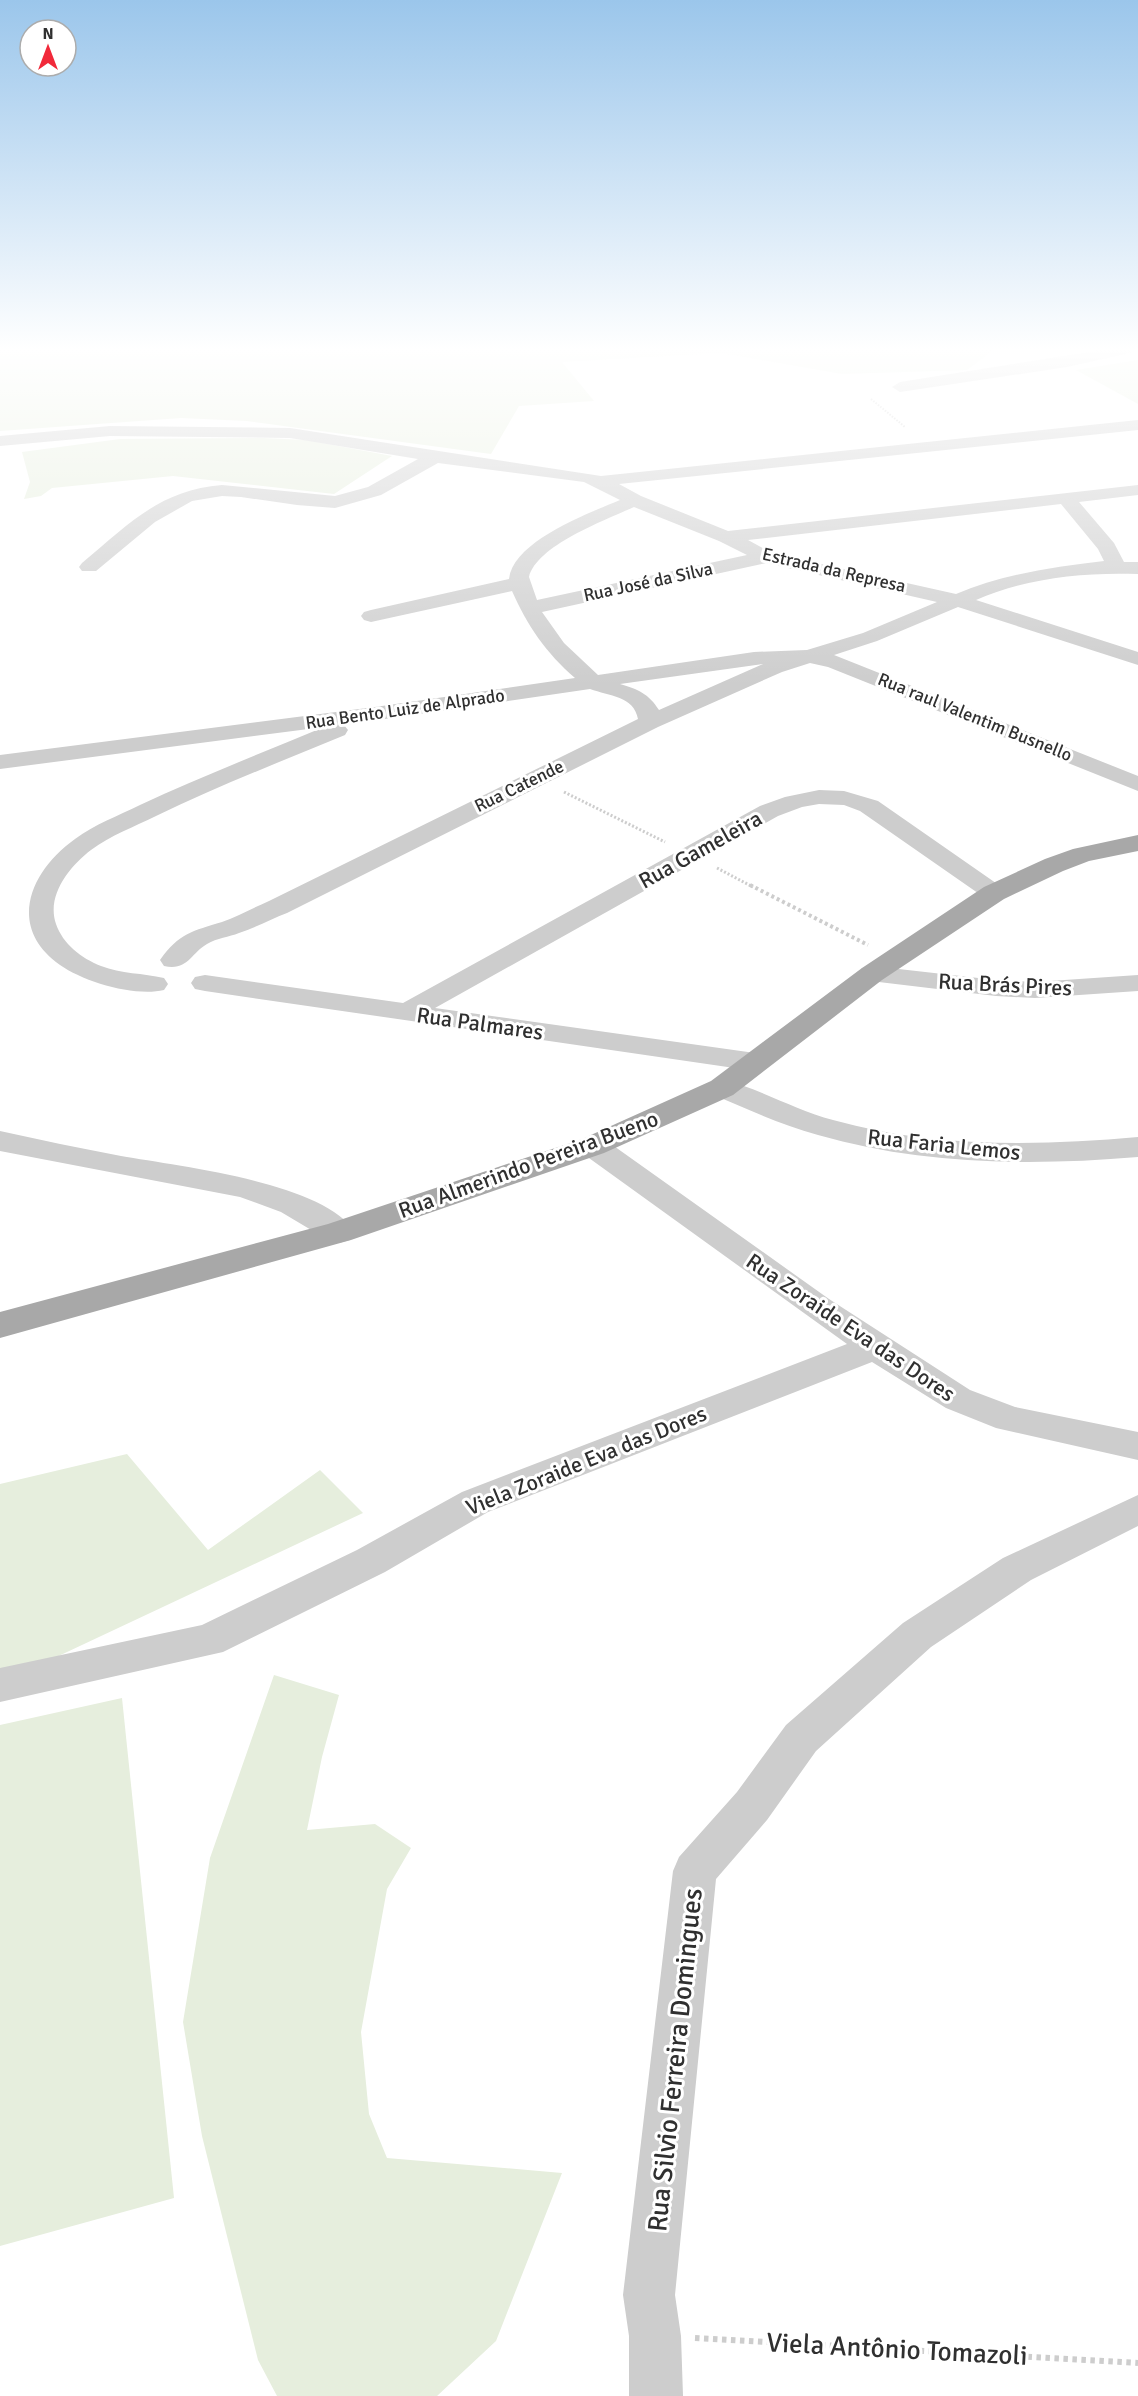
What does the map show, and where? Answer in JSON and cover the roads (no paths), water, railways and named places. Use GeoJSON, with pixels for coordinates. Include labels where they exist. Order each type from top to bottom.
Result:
{"type":"FeatureCollection","features":[{"type":"Feature","properties":{"kind":"main road","name":"Rua Almerindo Pereira Bueno"},"geometry":{"type":"LineString","coordinates":[[0,1325],[339,1232],[593,1146],[722,1088],[872,974],[994,893],[1054,865],[1082,855],[1138,843]]}},
{"type":"Feature","properties":{"kind":"street"},"geometry":{"type":"LineString","coordinates":[[89,567],[169,504],[186,496],[202,493],[245,492],[335,502],[373,491],[426,462]]}},
{"type":"Feature","properties":{"kind":"street","name":"Estrada da Represa"},"geometry":{"type":"LineString","coordinates":[[472,462],[600,481],[634,500],[726,537],[766,557],[957,600],[1138,658]]}},
{"type":"Feature","properties":{"kind":"street"},"geometry":{"type":"LineString","coordinates":[[600,481],[786,462]]}},
{"type":"Feature","properties":{"kind":"street"},"geometry":{"type":"LineString","coordinates":[[726,537],[1138,490]]}},
{"type":"Feature","properties":{"kind":"street"},"geometry":{"type":"LineString","coordinates":[[1065,498],[1107,547],[1117,567]]}},
{"type":"Feature","properties":{"kind":"street"},"geometry":{"type":"LineString","coordinates":[[634,500],[557,537],[525,563],[519,574],[519,582],[537,624],[554,646],[594,682],[632,694],[644,704],[650,713],[650,722]]}},
{"type":"Feature","properties":{"kind":"street","name":"Rua José da Silva"},"geometry":{"type":"LineString","coordinates":[[530,608],[766,557]]}},
{"type":"Feature","properties":{"kind":"street"},"geometry":{"type":"LineString","coordinates":[[810,656],[870,637],[984,589],[1025,579],[1081,570],[1138,568]]}},
{"type":"Feature","properties":{"kind":"street"},"geometry":{"type":"LineString","coordinates":[[1014,617],[1025,579]]}},
{"type":"Feature","properties":{"kind":"street"},"geometry":{"type":"LineString","coordinates":[[371,615],[519,582]]}},
{"type":"Feature","properties":{"kind":"street","name":"Rua Bento Luiz de Alprado"},"geometry":{"type":"LineString","coordinates":[[0,762],[375,714],[754,658],[810,656]]}},
{"type":"Feature","properties":{"kind":"street","name":"Rua Catende"},"geometry":{"type":"LineString","coordinates":[[174,960],[188,945],[201,936],[232,927],[278,907],[650,722],[774,667],[810,656]]}},
{"type":"Feature","properties":{"kind":"street","name":"Rua raul Valentim Busnello"},"geometry":{"type":"LineString","coordinates":[[810,656],[867,673],[1138,784]]}},
{"type":"Feature","properties":{"kind":"street","name":"Rua Palmares"},"geometry":{"type":"LineString","coordinates":[[207,976],[197,988],[177,992],[159,988],[154,984],[115,979],[98,974],[65,958],[51,943],[42,925],[42,894],[56,871],[81,846],[149,809],[375,714]]}},
{"type":"Feature","properties":{"kind":"street","name":"Rua Gameleira"},"geometry":{"type":"LineString","coordinates":[[407,1012],[769,811],[802,798],[831,795],[856,800],[869,806],[994,893]]}},
{"type":"Feature","properties":{"kind":"street","name":"Rua Catende"},"geometry":{"type":"LineString","coordinates":[[207,976],[209,955],[217,939],[232,927]]}},
{"type":"Feature","properties":{"kind":"street"},"geometry":{"type":"LineString","coordinates":[[154,984],[151,979],[156,969],[174,960]]}},
{"type":"Feature","properties":{"kind":"street","name":"Rua Palmares"},"geometry":{"type":"LineString","coordinates":[[174,960],[198,961],[207,976],[407,1012],[755,1062]]}},
{"type":"Feature","properties":{"kind":"street","name":"Rua Brás Pires"},"geometry":{"type":"LineString","coordinates":[[872,974],[996,988],[1035,990],[1138,983]]}},
{"type":"Feature","properties":{"kind":"street","name":"Rua Faria Lemos"},"geometry":{"type":"LineString","coordinates":[[722,1088],[826,1128],[903,1144],[1033,1153],[1138,1147]]}},
{"type":"Feature","properties":{"kind":"street"},"geometry":{"type":"LineString","coordinates":[[0,1141],[258,1190],[279,1197],[307,1211],[339,1232]]}},
{"type":"Feature","properties":{"kind":"street","name":"Rua Zoraide Eva das Dores"},"geometry":{"type":"LineString","coordinates":[[593,1146],[875,1347],[958,1399],[1009,1419],[1138,1446]]}},
{"type":"Feature","properties":{"kind":"street","name":"Viela Zoraide Eva das Dores"},"geometry":{"type":"LineString","coordinates":[[0,1685],[209,1640],[371,1561],[475,1502],[875,1347]]}},
{"type":"Feature","properties":{"kind":"street","name":"Rua Silvio Ferreira Domingues"},"geometry":{"type":"LineString","coordinates":[[656,2396],[655,2336],[650,2295],[695,1871],[752,1806],[801,1738],[917,1635],[1017,1569],[1138,1509]]}}]}
